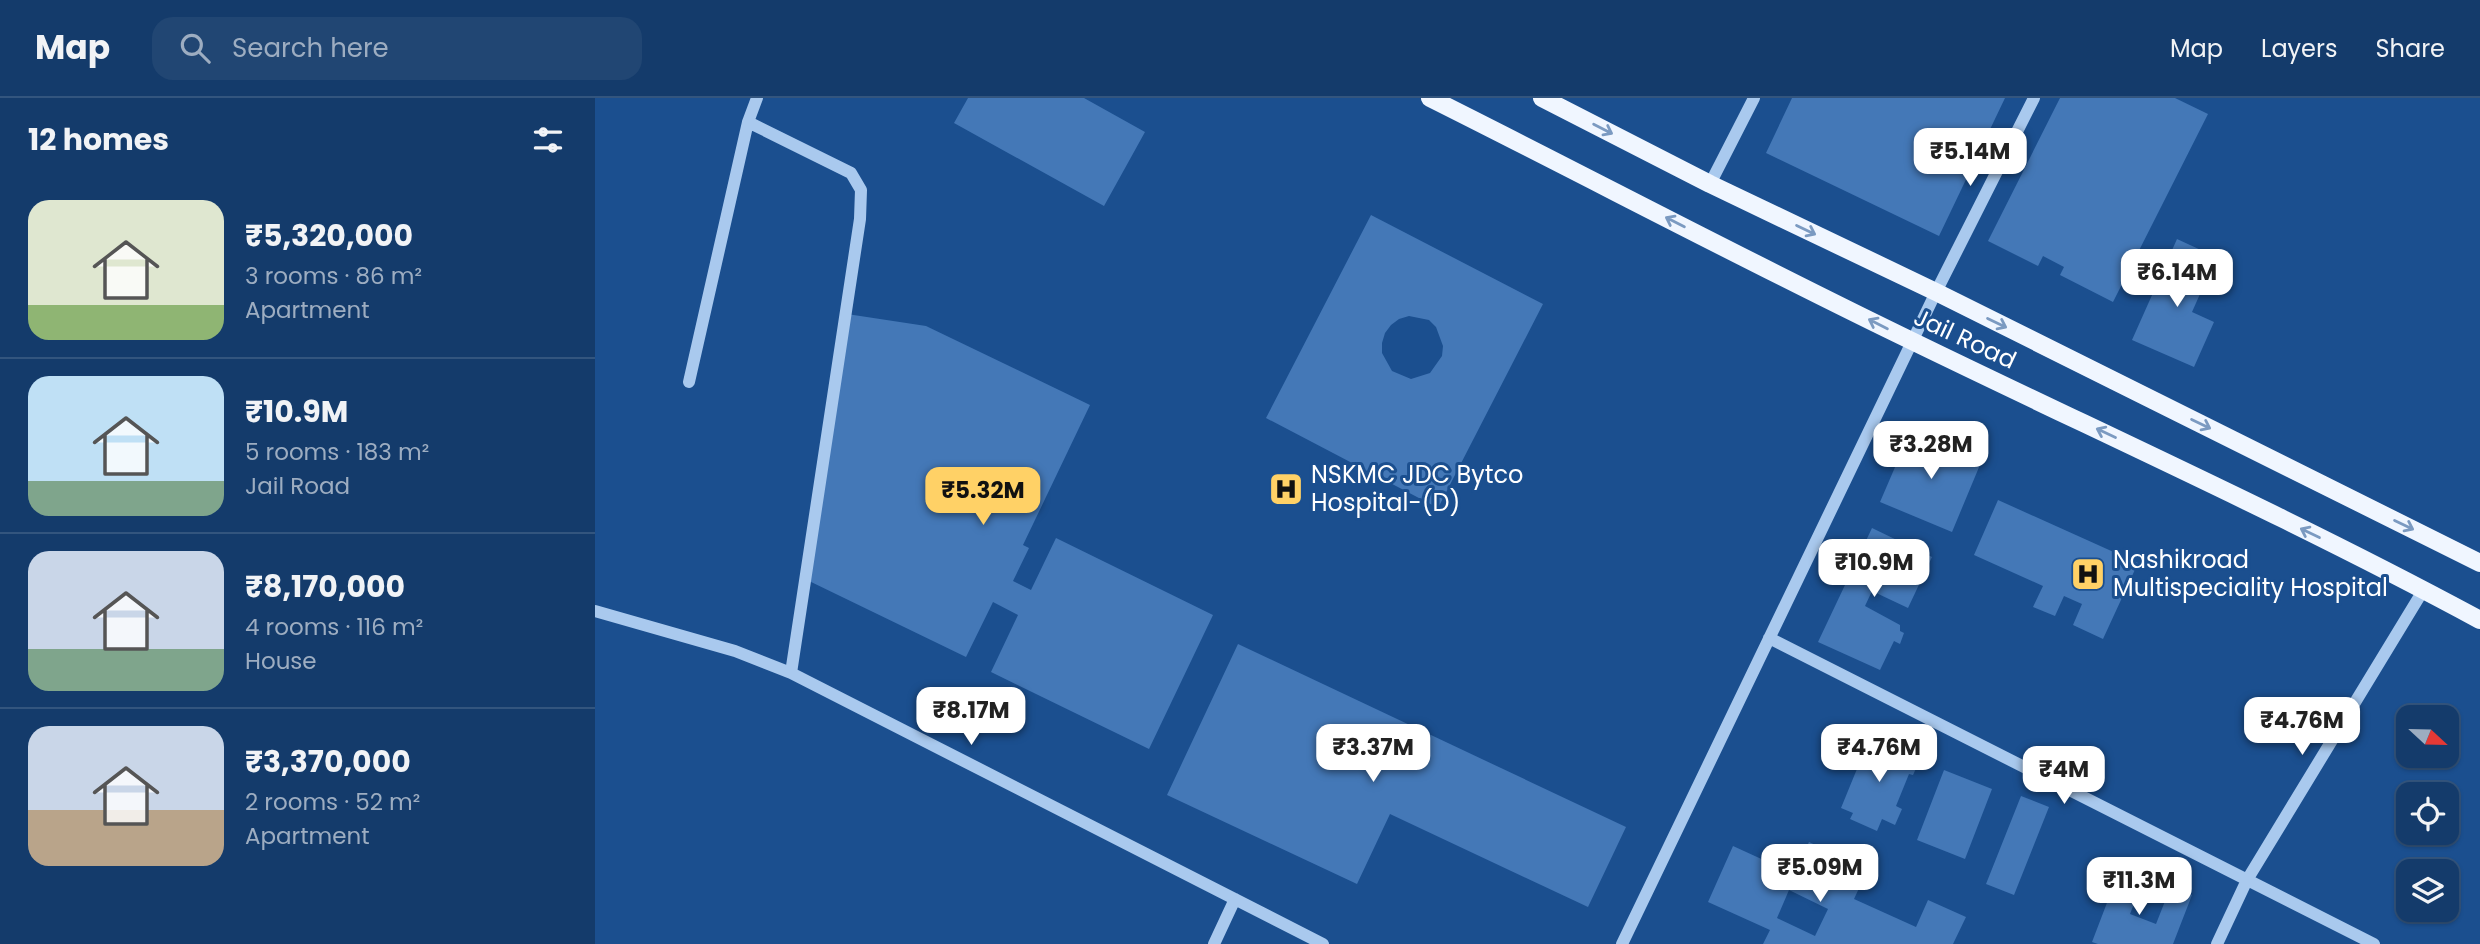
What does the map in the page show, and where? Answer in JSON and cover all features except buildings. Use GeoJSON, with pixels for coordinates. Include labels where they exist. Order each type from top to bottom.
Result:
{"type":"FeatureCollection","features":[{"type":"Feature","properties":{"kind":"main road","name":"Jail Road"},"geometry":{"type":"LineString","coordinates":[[1430,98],[1912,342],[2126,442],[2424,589],[2480,620]]}},
{"type":"Feature","properties":{"kind":"main road","name":"Jail Road"},"geometry":{"type":"LineString","coordinates":[[1542,98],[1710,184],[1936,292],[2480,563]]}},
{"type":"Feature","properties":{"kind":"street"},"geometry":{"type":"LineString","coordinates":[[689,382],[748,122],[757,98]]}},
{"type":"Feature","properties":{"kind":"street"},"geometry":{"type":"LineString","coordinates":[[1710,184],[1754,98]]}},
{"type":"Feature","properties":{"kind":"street"},"geometry":{"type":"LineString","coordinates":[[1622,944],[1936,292],[2034,98]]}},
{"type":"Feature","properties":{"kind":"street"},"geometry":{"type":"LineString","coordinates":[[748,122],[851,173],[861,190],[860,219],[791,673]]}},
{"type":"Feature","properties":{"kind":"street"},"geometry":{"type":"LineString","coordinates":[[2217,944],[2247,880],[2424,589]]}},
{"type":"Feature","properties":{"kind":"street"},"geometry":{"type":"LineString","coordinates":[[595,611],[734,651],[791,673],[1323,944]]}},
{"type":"Feature","properties":{"kind":"street"},"geometry":{"type":"LineString","coordinates":[[1769,638],[2374,944]]}},
{"type":"Feature","properties":{"kind":"street"},"geometry":{"type":"LineString","coordinates":[[1213,944],[1235,899]]}},
{"type":"Feature","properties":{"kind":"place","name":"NSKMC JDC Bytco Hospital-(D)"},"geometry":{"type":"Point","coordinates":[1286,489]}},
{"type":"Feature","properties":{"kind":"place","name":"Nashikroad Multispeciality Hospital"},"geometry":{"type":"Point","coordinates":[2088,574]}}]}
